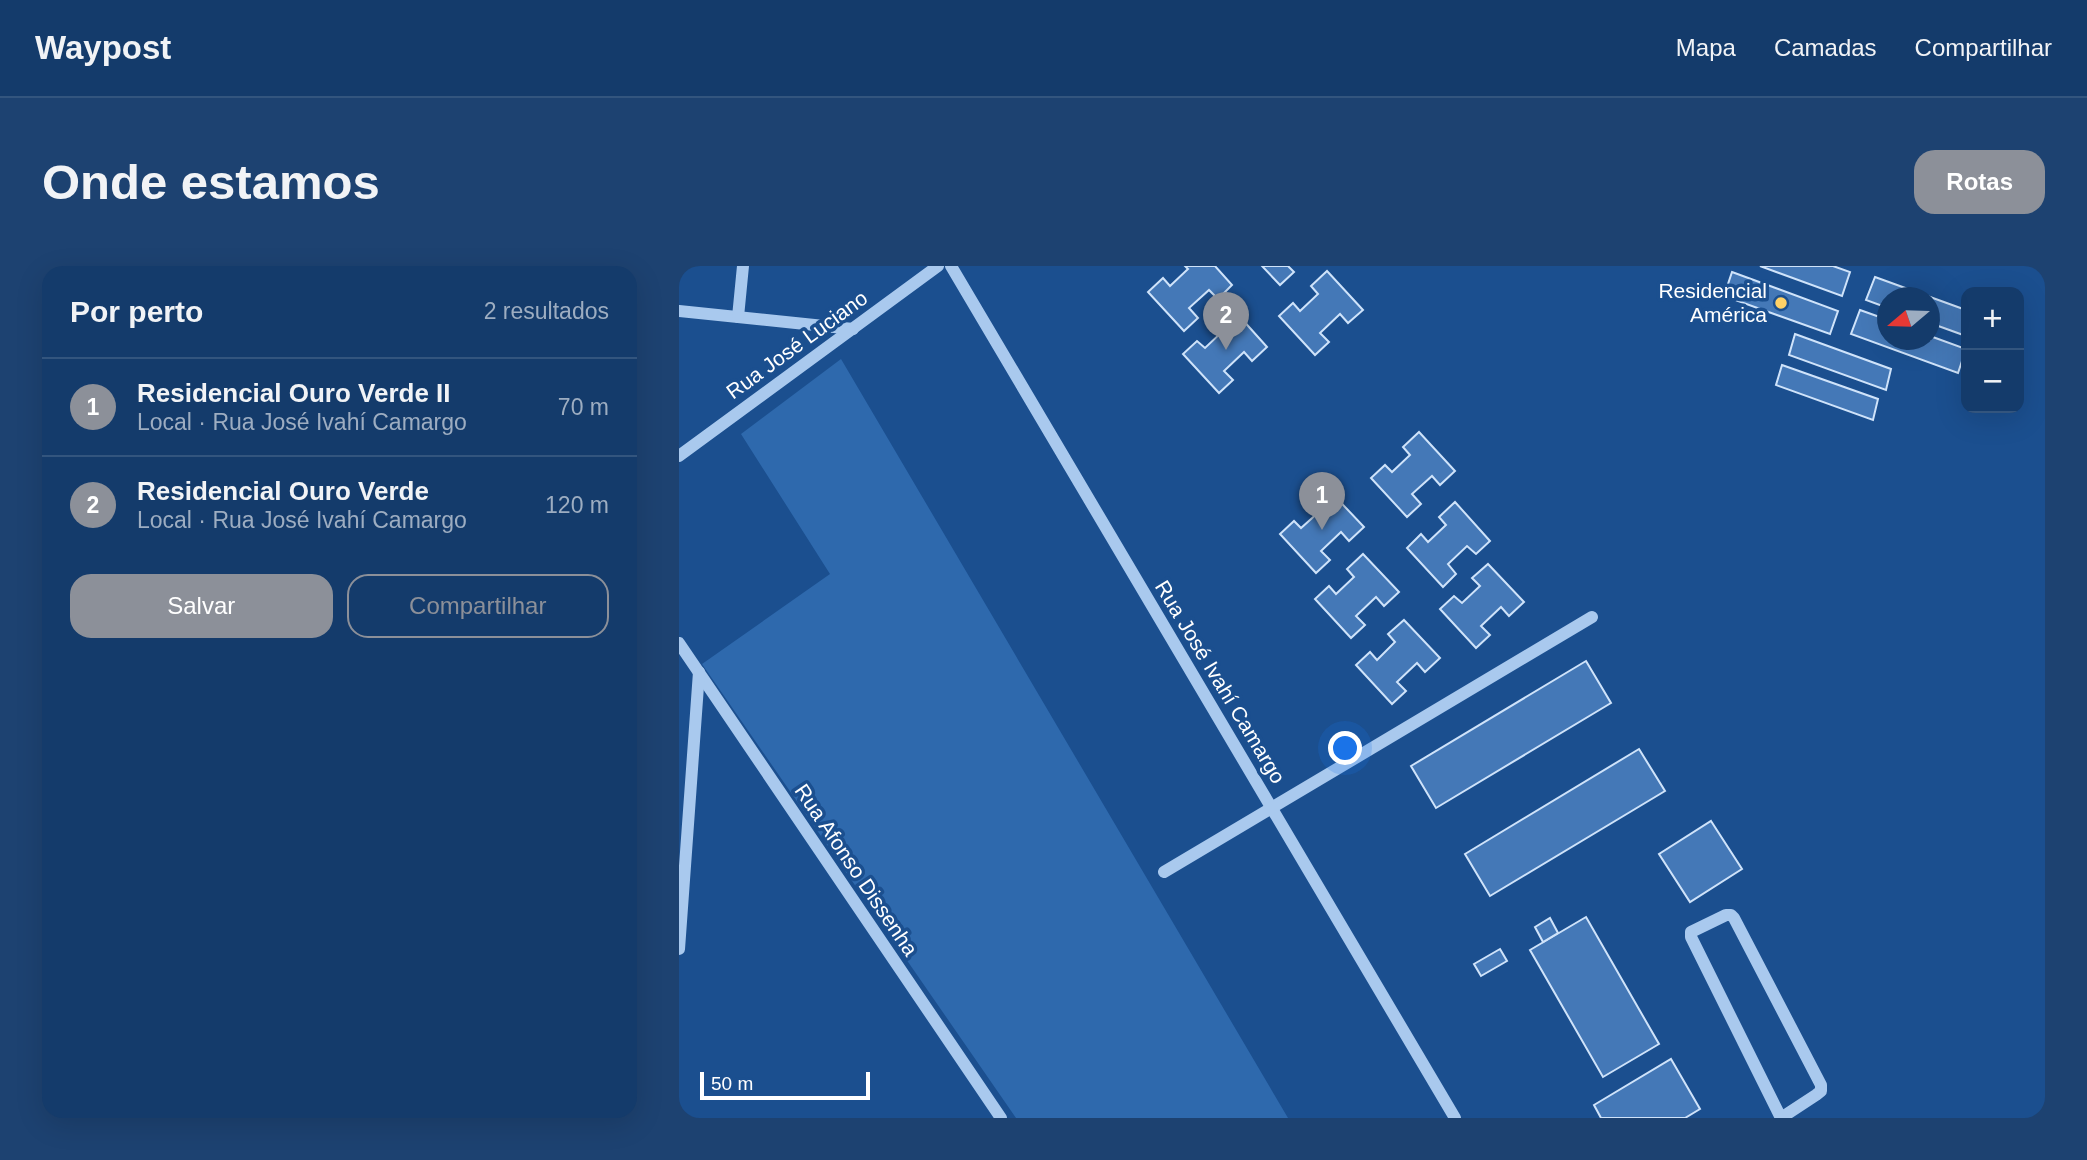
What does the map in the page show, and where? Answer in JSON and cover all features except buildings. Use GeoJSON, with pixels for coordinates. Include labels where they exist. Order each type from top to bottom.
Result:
{"type":"FeatureCollection","features":[{"type":"Feature","properties":{"kind":"street"},"geometry":{"type":"LineString","coordinates":[[738,317],[743,266]]}},
{"type":"Feature","properties":{"kind":"street","name":"Rua José Luciano"},"geometry":{"type":"LineString","coordinates":[[679,456],[938,266]]}},
{"type":"Feature","properties":{"kind":"street","name":"Rua José Ivahí Camargo"},"geometry":{"type":"LineString","coordinates":[[951,266],[1455,1118]]}},
{"type":"Feature","properties":{"kind":"street"},"geometry":{"type":"LineString","coordinates":[[679,311],[852,328]]}},
{"type":"Feature","properties":{"kind":"street"},"geometry":{"type":"LineString","coordinates":[[1164,872],[1593,617]]}},
{"type":"Feature","properties":{"kind":"street","name":"Rua Afonso Dissenha"},"geometry":{"type":"LineString","coordinates":[[679,643],[1001,1118]]}},
{"type":"Feature","properties":{"kind":"street"},"geometry":{"type":"LineString","coordinates":[[679,950],[699,671]]}},
{"type":"Feature","properties":{"kind":"street"},"geometry":{"type":"LineString","coordinates":[[1726,915],[1734,918],[1821,1085],[1821,1091],[1781,1118],[1691,937],[1691,932],[1726,915]]}},
{"type":"Feature","properties":{"kind":"shaded area"},"geometry":{"type":"Polygon","coordinates":[[[841,359],[1288,1118],[1016,1118],[702,664],[830,574],[741,434],[841,359]]]}},
{"type":"Feature","properties":{"kind":"place","name":"Residencial América"},"geometry":{"type":"Point","coordinates":[1781,303]}},
{"type":"Feature","properties":{"kind":"place","name":"Residencial Ouro Verde"},"geometry":{"type":"Point","coordinates":[1226,350]}},
{"type":"Feature","properties":{"kind":"place","name":"Residencial Ouro Verde II"},"geometry":{"type":"Point","coordinates":[1322,530]}}]}
